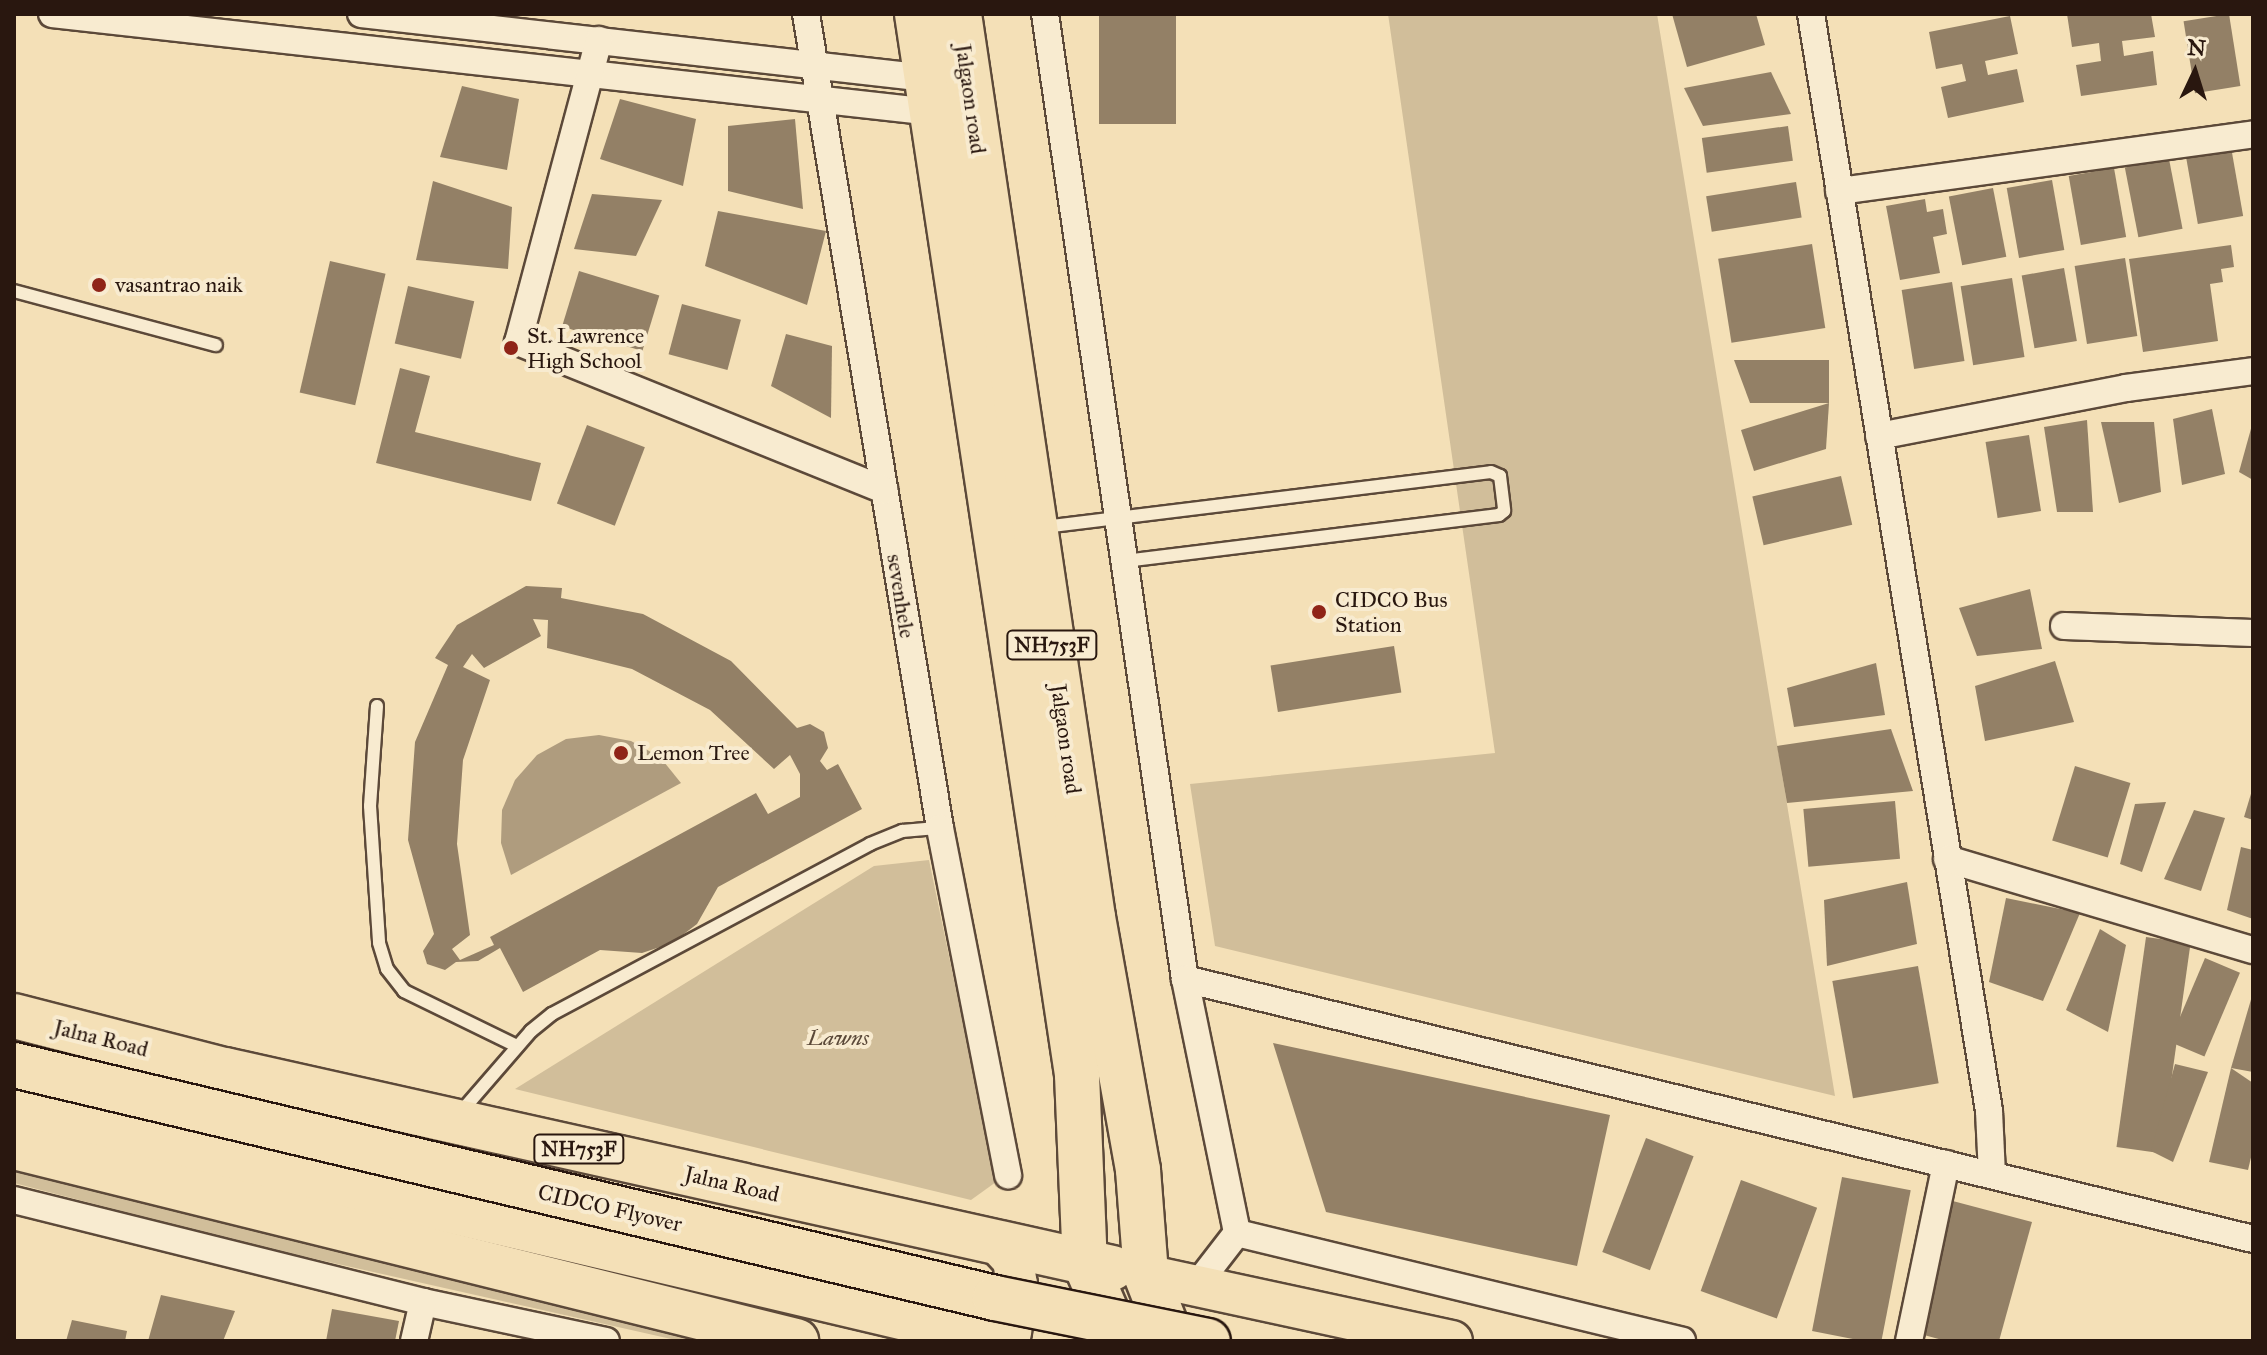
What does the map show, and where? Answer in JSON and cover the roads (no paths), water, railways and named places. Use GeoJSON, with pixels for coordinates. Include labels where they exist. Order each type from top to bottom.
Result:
{"type":"FeatureCollection","features":[{"type":"Feature","properties":{"kind":"highway","name":"Jalgaon road"},"geometry":{"type":"LineString","coordinates":[[917,14],[929,95],[1093,917],[1138,1170],[1146,1275],[1172,1341]]}},
{"type":"Feature","properties":{"kind":"highway","name":"Jalgaon road"},"geometry":{"type":"LineString","coordinates":[[959,14],[1077,1075],[1085,1263]]}},
{"type":"Feature","properties":{"kind":"highway","name":"Jalna Road"},"geometry":{"type":"LineString","coordinates":[[14,1016],[453,1121],[1146,1275]]}},
{"type":"Feature","properties":{"kind":"highway","name":"CIDCO Flyover"},"geometry":{"type":"LineString","coordinates":[[14,1065],[980,1295],[1208,1341]]}},
{"type":"Feature","properties":{"kind":"highway","name":"CIDCO Flyover"},"geometry":{"type":"LineString","coordinates":[[14,1108],[1003,1341]]}},
{"type":"Feature","properties":{"kind":"highway"},"geometry":{"type":"LineString","coordinates":[[14,1147],[798,1340]]}},
{"type":"Feature","properties":{"kind":"highway"},"geometry":{"type":"LineString","coordinates":[[1085,1263],[1119,1341]]}},
{"type":"Feature","properties":{"kind":"main road"},"geometry":{"type":"LineString","coordinates":[[998,1244],[1013,1260],[1017,1284],[1010,1341]]}},
{"type":"Feature","properties":{"kind":"main road","name":"Jalna Road"},"geometry":{"type":"LineString","coordinates":[[1146,1275],[1452,1341]]}},
{"type":"Feature","properties":{"kind":"street"},"geometry":{"type":"LineString","coordinates":[[52,14],[166,20],[589,77],[819,102],[929,95]]}},
{"type":"Feature","properties":{"kind":"street"},"geometry":{"type":"LineString","coordinates":[[361,14],[812,64],[929,95]]}},
{"type":"Feature","properties":{"kind":"street","name":"sevenhele"},"geometry":{"type":"LineString","coordinates":[[806,14],[940,828],[1008,1175]]}},
{"type":"Feature","properties":{"kind":"street"},"geometry":{"type":"LineString","coordinates":[[1045,14],[1185,979],[1237,1233],[1196,1286]]}},
{"type":"Feature","properties":{"kind":"street"},"geometry":{"type":"LineString","coordinates":[[1811,14],[1989,1111],[1992,1175]]}},
{"type":"Feature","properties":{"kind":"street"},"geometry":{"type":"LineString","coordinates":[[599,40],[518,342],[884,490]]}},
{"type":"Feature","properties":{"kind":"street"},"geometry":{"type":"LineString","coordinates":[[1839,191],[2253,134]]}},
{"type":"Feature","properties":{"kind":"street"},"geometry":{"type":"LineString","coordinates":[[1879,436],[2252,365]]}},
{"type":"Feature","properties":{"kind":"street"},"geometry":{"type":"LineString","coordinates":[[2064,626],[2253,633]]}},
{"type":"Feature","properties":{"kind":"street"},"geometry":{"type":"LineString","coordinates":[[1947,859],[2253,950]]}},
{"type":"Feature","properties":{"kind":"street"},"geometry":{"type":"LineString","coordinates":[[1185,979],[2253,1239]]}},
{"type":"Feature","properties":{"kind":"street"},"geometry":{"type":"LineString","coordinates":[[1909,1341],[1946,1164]]}},
{"type":"Feature","properties":{"kind":"street"},"geometry":{"type":"LineString","coordinates":[[14,1200],[423,1302],[606,1341]]}},
{"type":"Feature","properties":{"kind":"street"},"geometry":{"type":"LineString","coordinates":[[1237,1233],[1682,1341]]}},
{"type":"Feature","properties":{"kind":"street"},"geometry":{"type":"LineString","coordinates":[[414,1341],[423,1302]]}},
{"type":"Feature","properties":{"kind":"lane"},"geometry":{"type":"LineString","coordinates":[[14,291],[216,345]]}},
{"type":"Feature","properties":{"kind":"lane"},"geometry":{"type":"LineString","coordinates":[[1015,530],[1491,472],[1500,476],[1504,511],[1499,515],[1125,561]]}},
{"type":"Feature","properties":{"kind":"lane"},"geometry":{"type":"LineString","coordinates":[[377,706],[370,806],[379,943],[387,969],[404,991],[517,1046]]}},
{"type":"Feature","properties":{"kind":"lane"},"geometry":{"type":"LineString","coordinates":[[453,1121],[517,1046],[552,1014],[893,833],[940,828]]}},
{"type":"Feature","properties":{"kind":"place","name":"vasantrao naik"},"geometry":{"type":"Point","coordinates":[99,285]}},
{"type":"Feature","properties":{"kind":"place","name":"St. Lawrence High School"},"geometry":{"type":"Point","coordinates":[511,348]}},
{"type":"Feature","properties":{"kind":"place","name":"CIDCO Bus Station"},"geometry":{"type":"Point","coordinates":[1319,612]}},
{"type":"Feature","properties":{"kind":"place","name":"Lemon Tree"},"geometry":{"type":"Point","coordinates":[621,753]}},
{"type":"Feature","properties":{"kind":"park label","name":"Lawns"},"geometry":{"type":"Point","coordinates":[838,1038]}}]}
